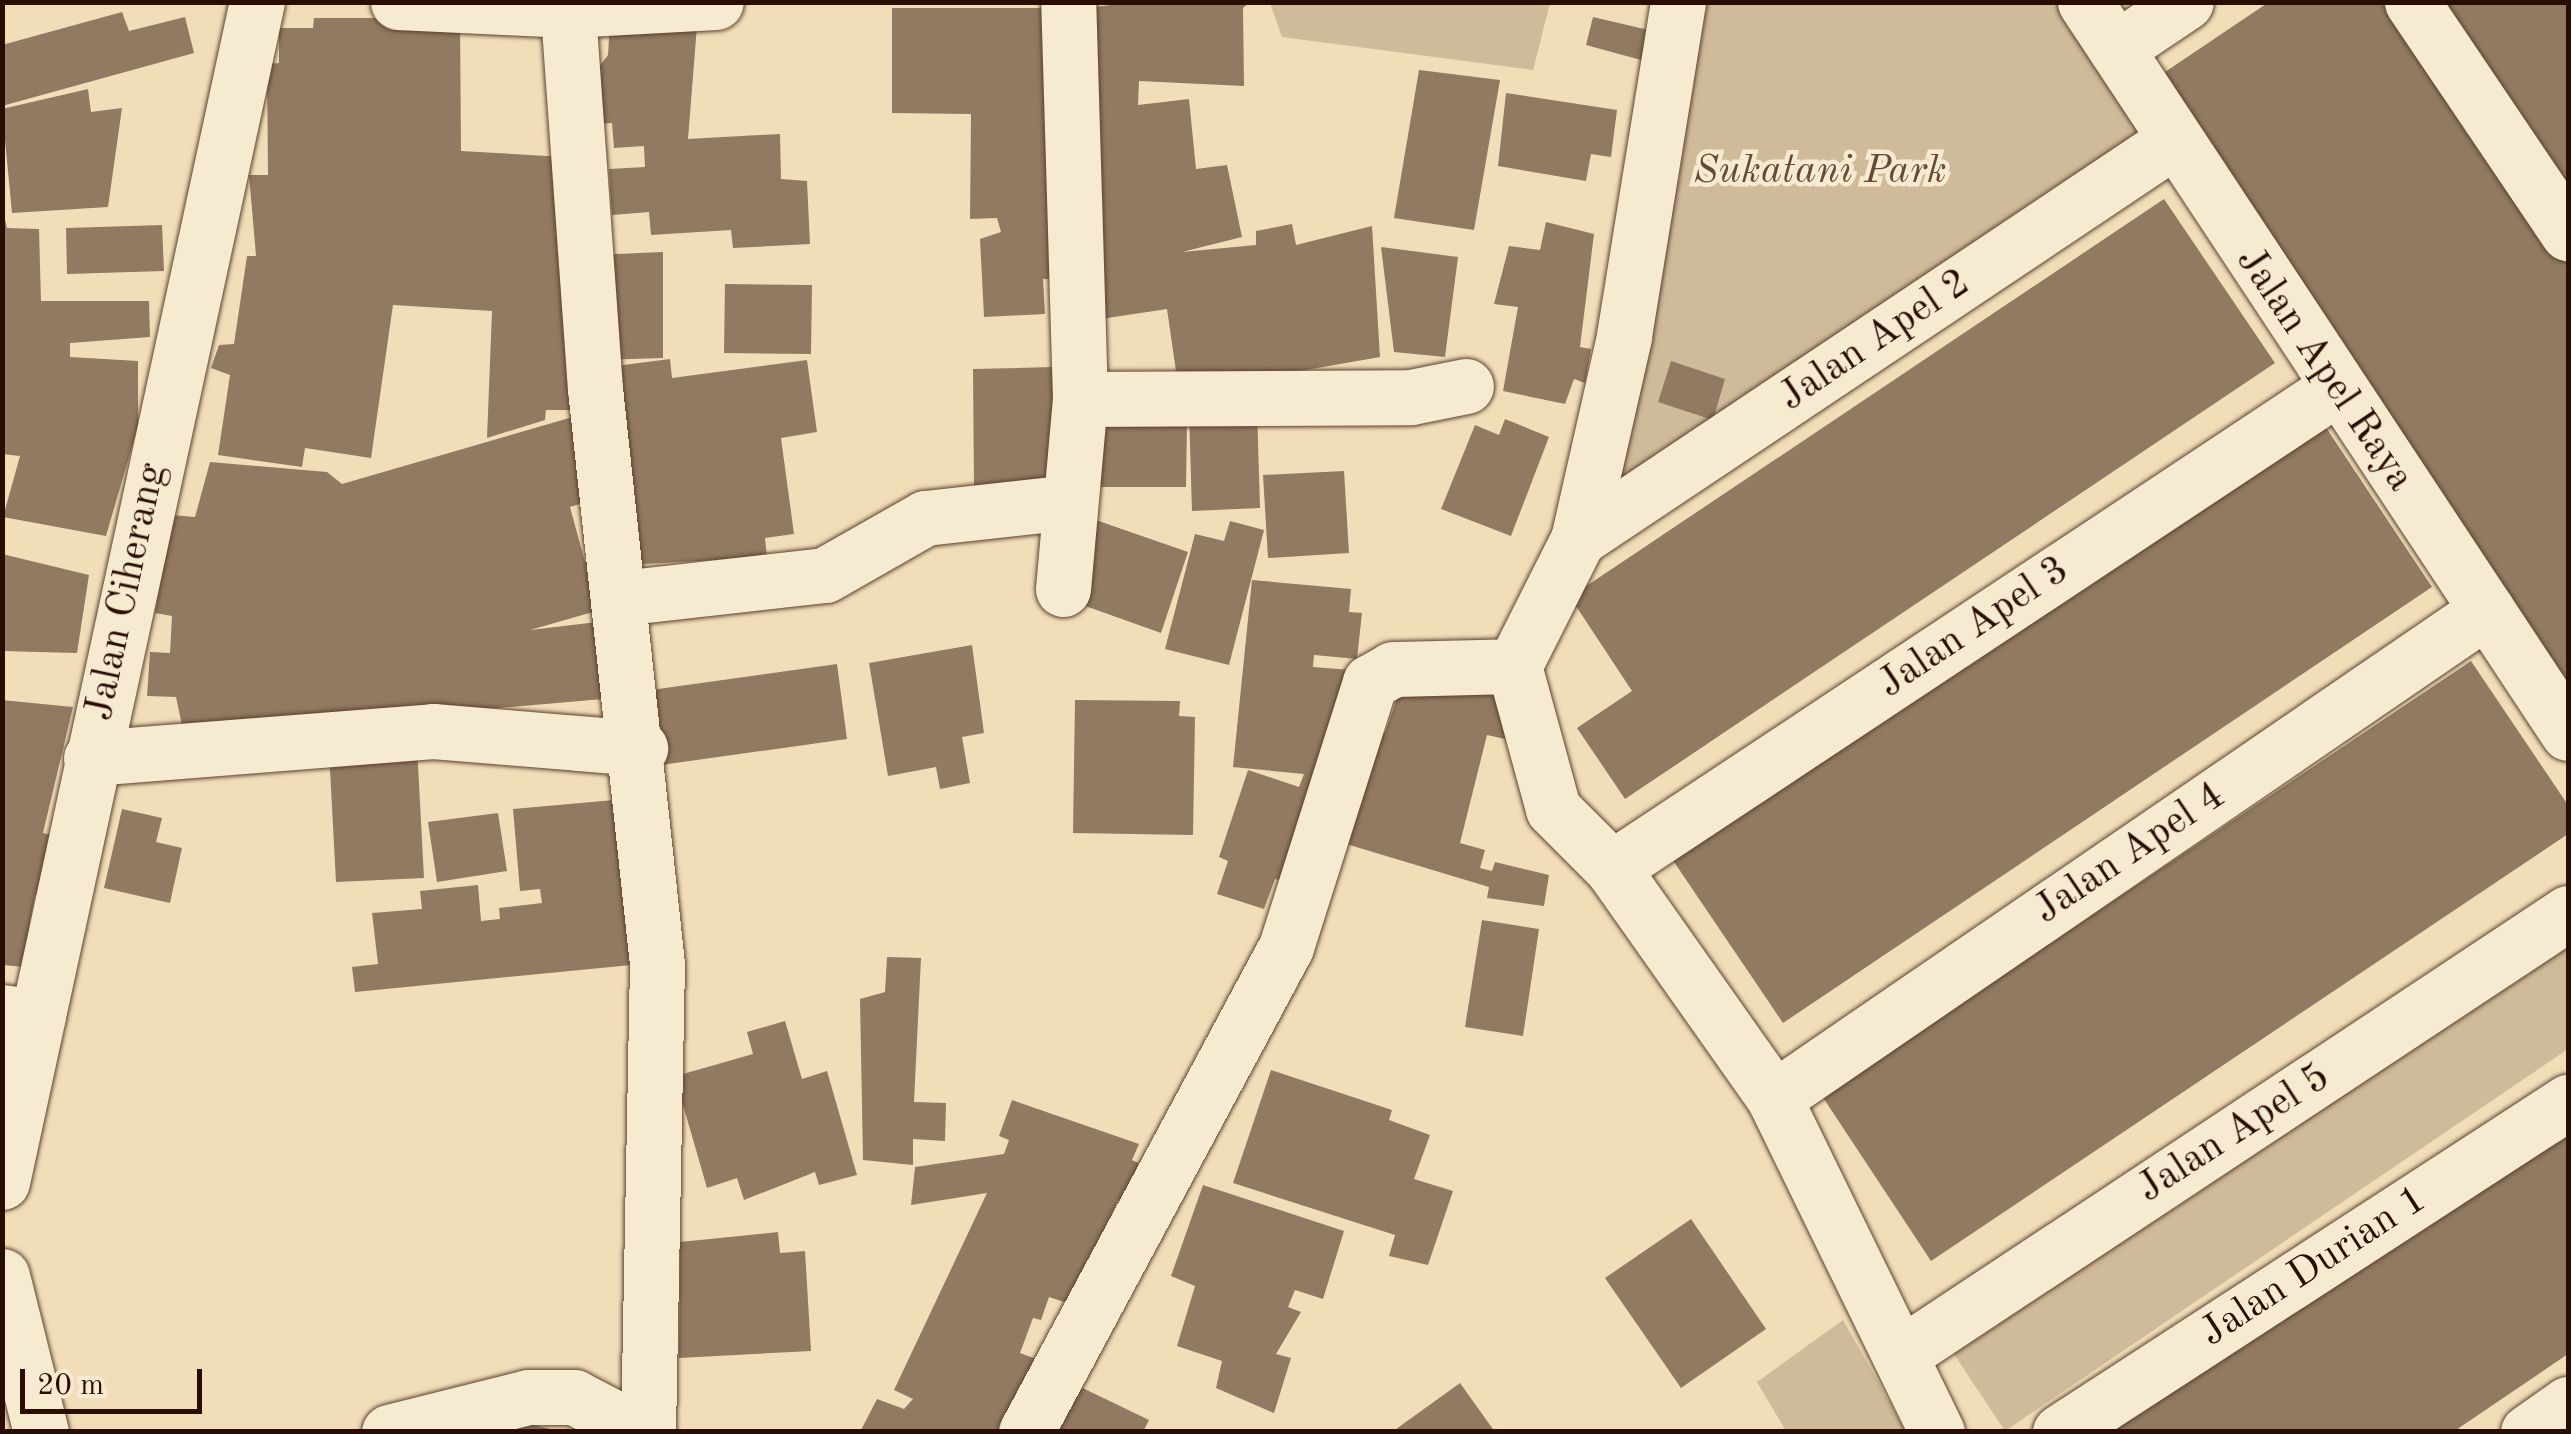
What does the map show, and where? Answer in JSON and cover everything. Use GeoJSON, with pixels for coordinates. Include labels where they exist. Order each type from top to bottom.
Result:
{"type":"FeatureCollection","features":[{"type":"Feature","properties":{"kind":"street","name":"Jalan Ciherang"},"geometry":{"type":"LineString","coordinates":[[2,1182],[20,1014],[91,758],[258,2]]}},
{"type":"Feature","properties":{"kind":"street"},"geometry":{"type":"LineString","coordinates":[[398,2],[568,10],[716,2]]}},
{"type":"Feature","properties":{"kind":"street"},"geometry":{"type":"LineString","coordinates":[[1062,589],[1080,399],[1068,2]]}},
{"type":"Feature","properties":{"kind":"street"},"geometry":{"type":"LineString","coordinates":[[1678,2],[1624,337],[1578,539],[1514,666],[1553,809],[1612,868],[1774,1098],[1937,1432]]}},
{"type":"Feature","properties":{"kind":"street","name":"Jalan Apel Raya"},"geometry":{"type":"LineString","coordinates":[[2085,2],[2335,389],[2568,733]]}},
{"type":"Feature","properties":{"kind":"street"},"geometry":{"type":"LineString","coordinates":[[2116,49],[2186,2]]}},
{"type":"Feature","properties":{"kind":"street"},"geometry":{"type":"LineString","coordinates":[[2412,2],[2568,233]]}},
{"type":"Feature","properties":{"kind":"street"},"geometry":{"type":"LineString","coordinates":[[389,1432],[528,1397],[574,1397],[644,1432],[657,964],[640,748],[620,598],[568,10]]}},
{"type":"Feature","properties":{"kind":"street","name":"Jalan Apel 2"},"geometry":{"type":"LineString","coordinates":[[1578,539],[2172,142]]}},
{"type":"Feature","properties":{"kind":"street"},"geometry":{"type":"LineString","coordinates":[[1080,399],[1411,397],[1466,386]]}},
{"type":"Feature","properties":{"kind":"street","name":"Jalan Apel 3"},"geometry":{"type":"LineString","coordinates":[[1612,868],[2335,389]]}},
{"type":"Feature","properties":{"kind":"street"},"geometry":{"type":"LineString","coordinates":[[620,598],[824,575],[924,518],[1070,502]]}},
{"type":"Feature","properties":{"kind":"street","name":"Jalan Apel 4"},"geometry":{"type":"LineString","coordinates":[[1774,1098],[2487,610]]}},
{"type":"Feature","properties":{"kind":"street"},"geometry":{"type":"LineString","coordinates":[[1026,1432],[1286,947],[1370,682],[1393,669],[1514,666]]}},
{"type":"Feature","properties":{"kind":"street"},"geometry":{"type":"LineString","coordinates":[[91,758],[433,731],[640,748]]}},
{"type":"Feature","properties":{"kind":"street","name":"Jalan Apel 5"},"geometry":{"type":"LineString","coordinates":[[1900,1355],[2568,913]]}},
{"type":"Feature","properties":{"kind":"street","name":"Jalan Durian 1"},"geometry":{"type":"LineString","coordinates":[[2060,1432],[2568,1102]]}},
{"type":"Feature","properties":{"kind":"street"},"geometry":{"type":"LineString","coordinates":[[2,1276],[40,1432]]}},
{"type":"Feature","properties":{"kind":"street"},"geometry":{"type":"LineString","coordinates":[[2528,1432],[2568,1404]]}},
{"type":"Feature","properties":{"kind":"green space"},"geometry":{"type":"Polygon","coordinates":[[[1270,2],[1550,3],[1533,70],[1282,37],[1270,2]]]}},
{"type":"Feature","properties":{"kind":"green space","name":"Sukatani Park"},"geometry":{"type":"Polygon","coordinates":[[[1678,3],[2085,3],[2172,142],[1578,539],[1678,3]]]}},
{"type":"Feature","properties":{"kind":"green space"},"geometry":{"type":"Polygon","coordinates":[[[2568,926],[2568,1049],[2005,1431],[1946,1342],[2568,926]]]}},
{"type":"Feature","properties":{"kind":"green space"},"geometry":{"type":"Polygon","coordinates":[[[1843,1320],[1905,1431],[1786,1431],[1757,1382],[1843,1320]]]}},
{"type":"Feature","properties":{"kind":"building"},"geometry":{"type":"Polygon","coordinates":[[[1133,2],[1250,2],[1243,8],[1244,86],[1139,81],[1138,105],[1189,99],[1196,169],[1227,165],[1242,237],[1182,252],[1256,245],[1256,231],[1292,224],[1296,245],[1372,226],[1380,357],[1179,392],[1167,309],[1094,320],[1072,10],[1133,2]]]}},
{"type":"Feature","properties":{"kind":"building"},"geometry":{"type":"Polygon","coordinates":[[[2269,2],[2401,2],[2568,255],[2568,688],[2162,74],[2269,2]]]}},
{"type":"Feature","properties":{"kind":"building"},"geometry":{"type":"Polygon","coordinates":[[[2432,2],[2568,2],[2568,209],[2432,2]]]}},
{"type":"Feature","properties":{"kind":"building"},"geometry":{"type":"Polygon","coordinates":[[[892,8],[1062,8],[1062,279],[1043,279],[1045,314],[984,317],[980,239],[1001,232],[997,218],[970,219],[971,114],[892,113],[892,8]]]}},
{"type":"Feature","properties":{"kind":"building"},"geometry":{"type":"Polygon","coordinates":[[[122,12],[129,31],[185,17],[194,53],[2,106],[2,45],[122,12]]]}},
{"type":"Feature","properties":{"kind":"building"},"geometry":{"type":"Polygon","coordinates":[[[698,13],[688,139],[780,134],[781,179],[807,181],[810,244],[733,248],[731,230],[651,235],[649,212],[612,215],[609,169],[645,167],[644,146],[614,148],[612,123],[590,125],[592,76],[608,55],[610,22],[698,13]]]}},
{"type":"Feature","properties":{"kind":"building"},"geometry":{"type":"Polygon","coordinates":[[[1593,17],[1670,35],[1663,66],[1586,45],[1593,17]]]}},
{"type":"Feature","properties":{"kind":"building"},"geometry":{"type":"Polygon","coordinates":[[[314,18],[460,18],[461,151],[564,157],[577,410],[546,410],[545,420],[487,438],[492,311],[393,305],[371,458],[305,448],[302,467],[218,455],[230,375],[211,368],[219,345],[234,344],[247,256],[256,256],[249,175],[268,175],[267,64],[279,63],[279,28],[313,28],[314,18]]]}},
{"type":"Feature","properties":{"kind":"building"},"geometry":{"type":"Polygon","coordinates":[[[1419,70],[1500,80],[1474,230],[1394,218],[1419,70]]]}},
{"type":"Feature","properties":{"kind":"building"},"geometry":{"type":"Polygon","coordinates":[[[88,89],[91,112],[122,108],[108,207],[12,213],[2,109],[88,89]]]}},
{"type":"Feature","properties":{"kind":"building"},"geometry":{"type":"Polygon","coordinates":[[[1506,93],[1617,110],[1611,157],[1591,154],[1586,181],[1498,166],[1506,93]]]}},
{"type":"Feature","properties":{"kind":"building"},"geometry":{"type":"Polygon","coordinates":[[[2164,199],[2275,363],[1625,799],[1577,728],[1632,691],[1570,597],[2164,199]]]}},
{"type":"Feature","properties":{"kind":"building"},"geometry":{"type":"Polygon","coordinates":[[[2,207],[7,228],[39,229],[41,301],[149,301],[150,337],[70,343],[70,357],[138,361],[138,426],[106,536],[3,517],[20,456],[2,454],[2,207]]]}},
{"type":"Feature","properties":{"kind":"building"},"geometry":{"type":"Polygon","coordinates":[[[1546,222],[1594,234],[1580,347],[1591,349],[1585,383],[1574,379],[1565,404],[1503,391],[1518,307],[1494,304],[1509,246],[1540,250],[1546,222]]]}},
{"type":"Feature","properties":{"kind":"building"},"geometry":{"type":"Polygon","coordinates":[[[162,225],[164,271],[67,274],[66,228],[162,225]]]}},
{"type":"Feature","properties":{"kind":"building"},"geometry":{"type":"Polygon","coordinates":[[[1381,247],[1458,257],[1445,357],[1394,352],[1381,247]]]}},
{"type":"Feature","properties":{"kind":"building"},"geometry":{"type":"Polygon","coordinates":[[[663,252],[663,358],[599,360],[594,255],[663,252]]]}},
{"type":"Feature","properties":{"kind":"building"},"geometry":{"type":"Polygon","coordinates":[[[725,284],[812,285],[811,354],[724,353],[725,284]]]}},
{"type":"Feature","properties":{"kind":"building"},"geometry":{"type":"Polygon","coordinates":[[[670,359],[672,378],[807,360],[817,432],[781,438],[794,534],[765,538],[767,557],[626,565],[600,368],[670,359]]]}},
{"type":"Feature","properties":{"kind":"building"},"geometry":{"type":"Polygon","coordinates":[[[1671,361],[1725,379],[1713,420],[1658,402],[1671,361]]]}},
{"type":"Feature","properties":{"kind":"building"},"geometry":{"type":"Polygon","coordinates":[[[1053,367],[1056,486],[974,487],[973,369],[1053,367]]]}},
{"type":"Feature","properties":{"kind":"building"},"geometry":{"type":"Polygon","coordinates":[[[1257,409],[1260,508],[1192,511],[1189,412],[1257,409]]]}},
{"type":"Feature","properties":{"kind":"building"},"geometry":{"type":"Polygon","coordinates":[[[583,414],[595,499],[570,507],[585,562],[596,559],[614,606],[530,630],[614,620],[626,697],[184,735],[176,697],[147,696],[150,652],[170,653],[172,616],[155,613],[172,515],[195,517],[210,462],[327,472],[342,484],[583,414]]]}},
{"type":"Feature","properties":{"kind":"building"},"geometry":{"type":"Polygon","coordinates":[[[1099,419],[1187,420],[1186,487],[1098,487],[1099,419]]]}},
{"type":"Feature","properties":{"kind":"building"},"geometry":{"type":"Polygon","coordinates":[[[1505,419],[1549,437],[1511,536],[1441,509],[1475,425],[1499,435],[1505,419]]]}},
{"type":"Feature","properties":{"kind":"building"},"geometry":{"type":"Polygon","coordinates":[[[2323,423],[2432,587],[1783,1023],[1672,859],[2323,423]]]}},
{"type":"Feature","properties":{"kind":"building"},"geometry":{"type":"Polygon","coordinates":[[[1344,471],[1349,553],[1268,558],[1263,475],[1344,471]]]}},
{"type":"Feature","properties":{"kind":"building"},"geometry":{"type":"Polygon","coordinates":[[[1090,518],[1188,552],[1161,633],[1063,598],[1090,518]]]}},
{"type":"Feature","properties":{"kind":"building"},"geometry":{"type":"Polygon","coordinates":[[[1230,521],[1264,530],[1229,665],[1165,649],[1195,534],[1224,541],[1230,521]]]}},
{"type":"Feature","properties":{"kind":"building"},"geometry":{"type":"Polygon","coordinates":[[[2,554],[89,575],[77,653],[2,651],[2,554]]]}},
{"type":"Feature","properties":{"kind":"building"},"geometry":{"type":"Polygon","coordinates":[[[1252,580],[1351,589],[1349,612],[1362,613],[1357,659],[1314,655],[1313,667],[1351,670],[1286,882],[1275,879],[1264,909],[1217,894],[1228,861],[1219,857],[1248,770],[1299,787],[1304,774],[1233,767],[1252,580]]]}},
{"type":"Feature","properties":{"kind":"building"},"geometry":{"type":"Polygon","coordinates":[[[972,645],[984,733],[962,737],[970,783],[940,789],[936,767],[888,776],[869,663],[972,645]]]}},
{"type":"Feature","properties":{"kind":"building"},"geometry":{"type":"Polygon","coordinates":[[[2471,661],[2568,805],[2568,834],[1931,1261],[1822,1096],[2471,661]]]}},
{"type":"Feature","properties":{"kind":"building"},"geometry":{"type":"Polygon","coordinates":[[[837,664],[847,739],[661,765],[651,690],[837,664]]]}},
{"type":"Feature","properties":{"kind":"building"},"geometry":{"type":"Polygon","coordinates":[[[1405,676],[1501,696],[1511,712],[1505,739],[1487,735],[1460,843],[1485,850],[1480,868],[1492,871],[1495,862],[1549,875],[1544,906],[1487,898],[1489,887],[1343,843],[1373,730],[1385,733],[1405,676]]]}},
{"type":"Feature","properties":{"kind":"building"},"geometry":{"type":"Polygon","coordinates":[[[2,700],[73,707],[43,833],[57,836],[48,897],[35,895],[30,922],[37,968],[2,965],[2,700]]]}},
{"type":"Feature","properties":{"kind":"building"},"geometry":{"type":"Polygon","coordinates":[[[1075,700],[1180,701],[1179,716],[1195,717],[1193,835],[1073,833],[1075,700]]]}},
{"type":"Feature","properties":{"kind":"building"},"geometry":{"type":"Polygon","coordinates":[[[417,746],[424,878],[336,882],[329,750],[417,746]]]}},
{"type":"Feature","properties":{"kind":"building"},"geometry":{"type":"Polygon","coordinates":[[[637,798],[652,963],[355,992],[352,967],[378,964],[372,913],[422,909],[420,891],[478,885],[481,921],[500,919],[499,908],[542,903],[540,889],[520,891],[513,809],[637,798]]]}},
{"type":"Feature","properties":{"kind":"building"},"geometry":{"type":"Polygon","coordinates":[[[122,809],[162,818],[156,842],[182,848],[170,903],[104,888],[122,809]]]}},
{"type":"Feature","properties":{"kind":"building"},"geometry":{"type":"Polygon","coordinates":[[[498,813],[507,871],[437,882],[428,822],[498,813]]]}},
{"type":"Feature","properties":{"kind":"building"},"geometry":{"type":"Polygon","coordinates":[[[1482,920],[1539,929],[1523,1036],[1465,1027],[1482,920]]]}},
{"type":"Feature","properties":{"kind":"building"},"geometry":{"type":"Polygon","coordinates":[[[887,957],[921,958],[914,1102],[946,1103],[945,1141],[913,1139],[913,1165],[863,1160],[860,999],[885,992],[887,957]]]}},
{"type":"Feature","properties":{"kind":"building"},"geometry":{"type":"Polygon","coordinates":[[[785,1021],[802,1079],[827,1071],[857,1175],[819,1185],[815,1172],[744,1200],[737,1178],[707,1188],[677,1084],[683,1074],[753,1054],[747,1032],[785,1021]]]}},
{"type":"Feature","properties":{"kind":"building"},"geometry":{"type":"Polygon","coordinates":[[[1271,1070],[1392,1110],[1389,1120],[1430,1135],[1414,1179],[1453,1191],[1428,1265],[1389,1256],[1395,1235],[1233,1183],[1271,1070]]]}},
{"type":"Feature","properties":{"kind":"building"},"geometry":{"type":"Polygon","coordinates":[[[1012,1100],[1139,1144],[1132,1160],[1147,1167],[1128,1204],[1118,1200],[1070,1304],[1049,1297],[1041,1320],[1033,1318],[1020,1353],[1039,1360],[1006,1432],[860,1432],[877,1399],[904,1409],[913,1399],[894,1390],[987,1193],[911,1205],[915,1167],[1004,1154],[1009,1140],[999,1136],[1012,1100]]]}},
{"type":"Feature","properties":{"kind":"building"},"geometry":{"type":"Polygon","coordinates":[[[2568,1115],[2568,1354],[2453,1432],[2096,1432],[2568,1115]]]}},
{"type":"Feature","properties":{"kind":"building"},"geometry":{"type":"Polygon","coordinates":[[[1203,1185],[1344,1231],[1323,1299],[1295,1290],[1288,1307],[1301,1312],[1276,1354],[1291,1358],[1274,1413],[1216,1388],[1222,1361],[1177,1346],[1195,1286],[1171,1276],[1203,1185]]]}},
{"type":"Feature","properties":{"kind":"building"},"geometry":{"type":"Polygon","coordinates":[[[1691,1219],[1766,1329],[1681,1388],[1605,1278],[1691,1219]]]}},
{"type":"Feature","properties":{"kind":"building"},"geometry":{"type":"Polygon","coordinates":[[[778,1232],[780,1253],[805,1251],[811,1351],[679,1358],[680,1242],[778,1232]]]}},
{"type":"Feature","properties":{"kind":"building"},"geometry":{"type":"Polygon","coordinates":[[[1066,1380],[1149,1420],[1143,1432],[1042,1432],[1066,1380]]]}},
{"type":"Feature","properties":{"kind":"building"},"geometry":{"type":"Polygon","coordinates":[[[1460,1383],[1495,1432],[1392,1432],[1460,1383]]]}},
{"type":"Feature","properties":{"kind":"building"},"geometry":{"type":"Polygon","coordinates":[[[514,1420],[554,1430],[554,1432],[511,1432],[514,1420]]]}}]}
